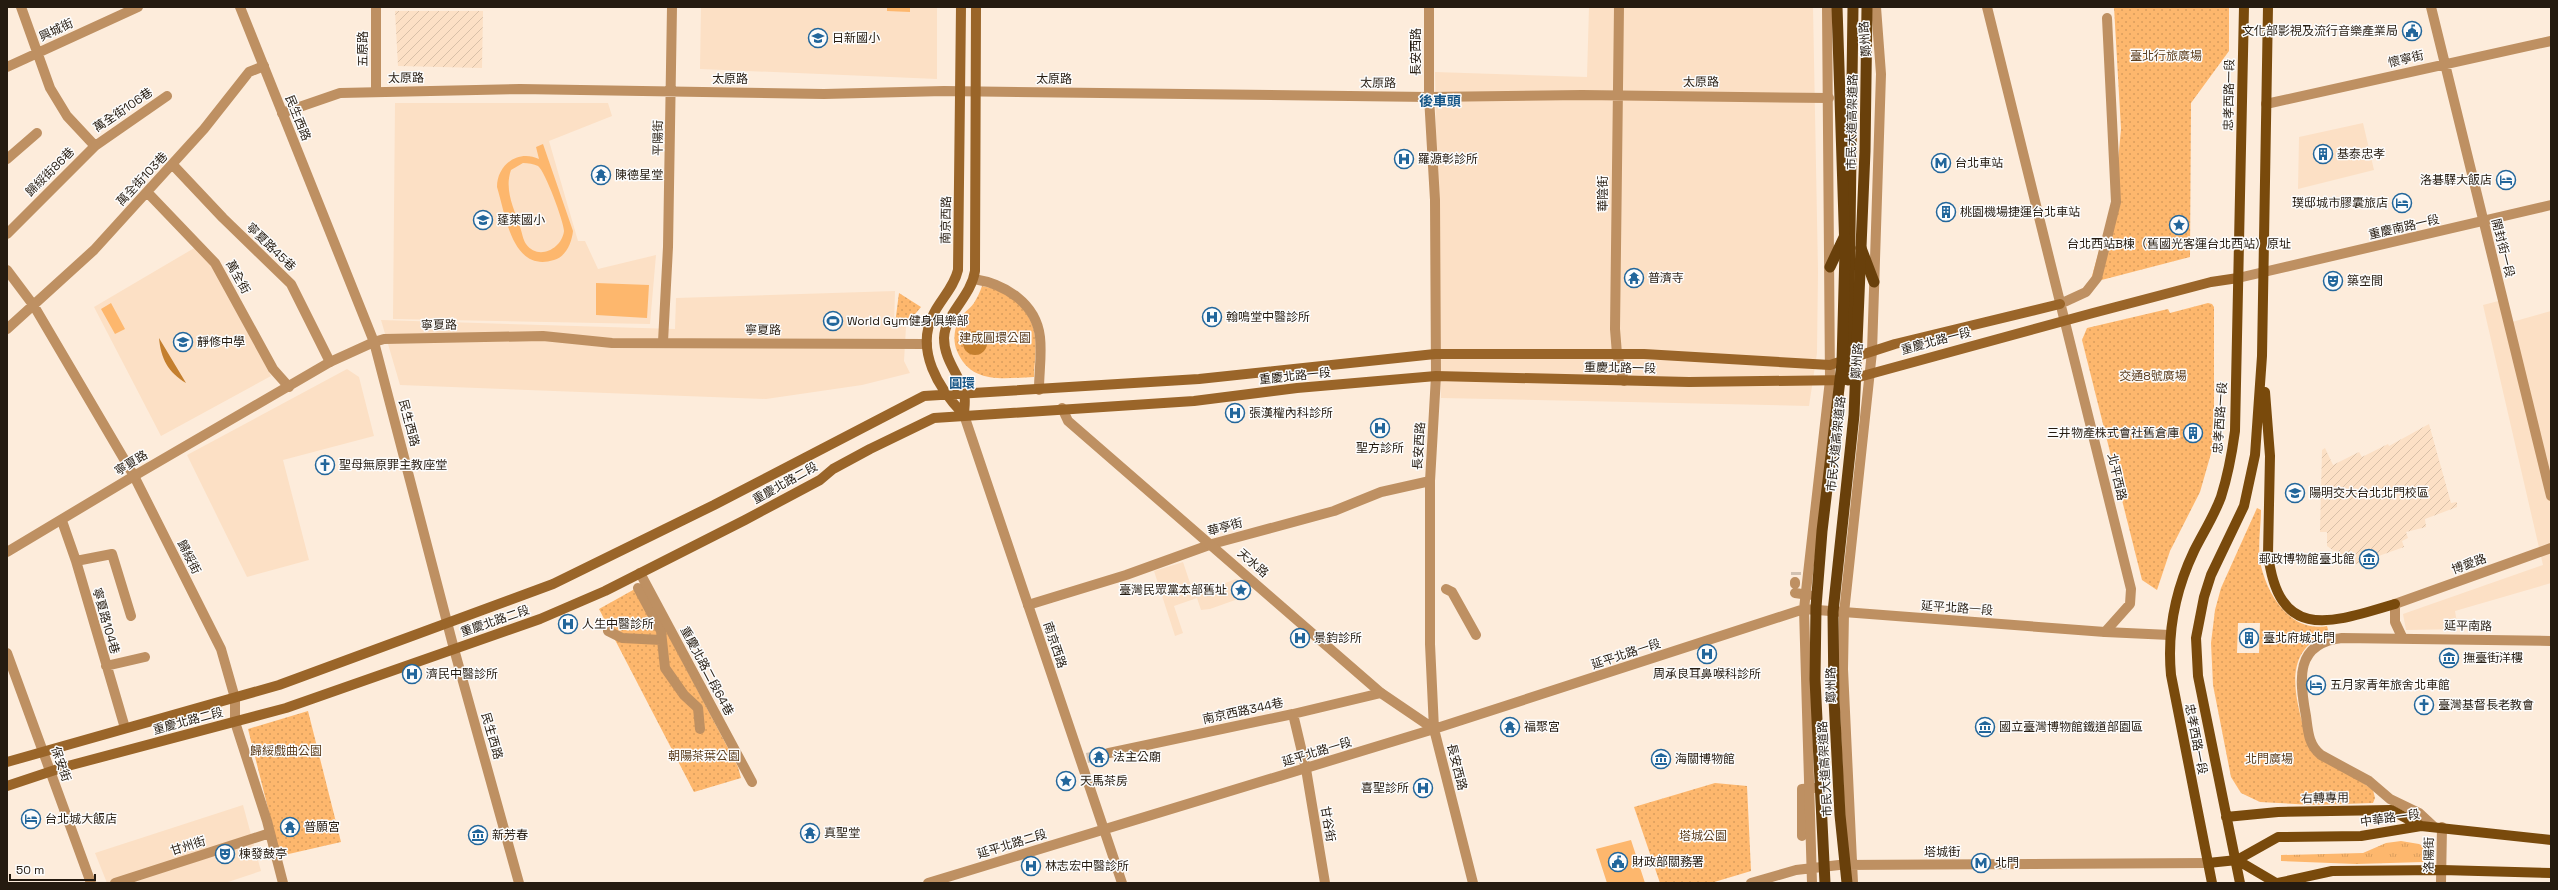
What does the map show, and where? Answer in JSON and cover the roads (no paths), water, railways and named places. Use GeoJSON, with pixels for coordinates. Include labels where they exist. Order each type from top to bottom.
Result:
{"type":"FeatureCollection","features":[{"type":"Feature","properties":{"kind":"highway","name":"市民大道高架道路"},"geometry":{"type":"LineString","coordinates":[[1825,883],[1816,679],[1816,614],[1822,531],[1842,363],[1845,251],[1837,7]]}},
{"type":"Feature","properties":{"kind":"highway"},"geometry":{"type":"LineString","coordinates":[[1848,380],[1853,7]]}},
{"type":"Feature","properties":{"kind":"highway","name":"市民大道高架道路"},"geometry":{"type":"LineString","coordinates":[[1847,883],[1840,815],[1834,699],[1833,612],[1837,554],[1854,415],[1865,151],[1867,7]]}},
{"type":"Feature","properties":{"kind":"highway"},"geometry":{"type":"LineString","coordinates":[[1830,267],[1851,221]]}},
{"type":"Feature","properties":{"kind":"highway"},"geometry":{"type":"LineString","coordinates":[[1851,221],[1874,282]]}},
{"type":"Feature","properties":{"kind":"main road","name":"南京西路"},"geometry":{"type":"LineString","coordinates":[[961,7],[958,270],[952,286],[933,314],[927,344],[933,371],[945,395],[964,415]]}},
{"type":"Feature","properties":{"kind":"main road","name":"南京西路"},"geometry":{"type":"LineString","coordinates":[[964,415],[964,394],[950,363],[944,337],[947,326],[967,296],[974,279],[976,260],[976,7]]}},
{"type":"Feature","properties":{"kind":"main road","name":"忠孝西路一段"},"geometry":{"type":"LineString","coordinates":[[2212,883],[2171,676],[2170,635],[2177,593],[2185,571],[2221,497],[2232,456],[2235,431],[2244,7]]}},
{"type":"Feature","properties":{"kind":"main road","name":"忠孝西路一段"},"geometry":{"type":"LineString","coordinates":[[2240,883],[2237,860],[2226,817],[2198,676],[2196,638],[2206,589],[2235,527],[2251,479],[2255,455],[2262,356],[2268,7]]}},
{"type":"Feature","properties":{"kind":"main road","name":"重慶北路一段"},"geometry":{"type":"LineString","coordinates":[[964,415],[1194,401],[1297,388],[1436,376],[1624,381],[1848,380],[2065,320],[2211,282],[2238,278]]}},
{"type":"Feature","properties":{"kind":"main road","name":"重慶北路一段"},"geometry":{"type":"LineString","coordinates":[[945,395],[1199,379],[1435,354],[1617,354],[1830,365],[1895,344],[2060,304]]}},
{"type":"Feature","properties":{"kind":"main road"},"geometry":{"type":"LineString","coordinates":[[2262,356],[2270,456],[2269,566],[2284,602],[2295,614],[2304,620],[2314,622],[2355,616],[2395,604]]}},
{"type":"Feature","properties":{"kind":"main road","name":"重慶北路二段"},"geometry":{"type":"LineString","coordinates":[[7,762],[43,750],[280,685],[566,579],[924,396],[945,395]]}},
{"type":"Feature","properties":{"kind":"main road","name":"重慶北路二段"},"geometry":{"type":"LineString","coordinates":[[7,786],[50,772],[235,722],[331,693],[540,619],[605,591],[745,520],[908,429],[934,418],[964,415]]}},
{"type":"Feature","properties":{"kind":"main road","name":"右轉專用"},"geometry":{"type":"LineString","coordinates":[[2226,817],[2278,812],[2391,810],[2421,826]]}},
{"type":"Feature","properties":{"kind":"main road","name":"中華路一段"},"geometry":{"type":"LineString","coordinates":[[2208,864],[2237,860],[2278,838],[2361,836],[2421,826],[2437,826],[2551,840]]}},
{"type":"Feature","properties":{"kind":"main road"},"geometry":{"type":"LineString","coordinates":[[2237,860],[2277,883],[2332,871],[2442,870],[2551,873]]}},
{"type":"Feature","properties":{"kind":"street"},"geometry":{"type":"LineString","coordinates":[[21,7],[50,88],[67,116],[95,146]]}},
{"type":"Feature","properties":{"kind":"street","name":"興城街"},"geometry":{"type":"LineString","coordinates":[[7,67],[138,7]]}},
{"type":"Feature","properties":{"kind":"street","name":"民生西路"},"geometry":{"type":"LineString","coordinates":[[240,7],[374,342],[454,649],[519,883]]}},
{"type":"Feature","properties":{"kind":"street","name":"五原路"},"geometry":{"type":"LineString","coordinates":[[376,7],[376,92]]}},
{"type":"Feature","properties":{"kind":"street","name":"平陽街"},"geometry":{"type":"LineString","coordinates":[[663,342],[668,247],[672,7]]}},
{"type":"Feature","properties":{"kind":"street","name":"長安西路"},"geometry":{"type":"LineString","coordinates":[[1429,7],[1429,97],[1435,200],[1436,376],[1430,481],[1430,644],[1434,729],[1473,883]]}},
{"type":"Feature","properties":{"kind":"street","name":"華陰街"},"geometry":{"type":"LineString","coordinates":[[1619,7],[1615,309],[1617,354],[1624,381]]}},
{"type":"Feature","properties":{"kind":"street","name":"鄭州路"},"geometry":{"type":"LineString","coordinates":[[1812,883],[1804,609],[1830,380],[1829,98],[1827,7]]}},
{"type":"Feature","properties":{"kind":"street","name":"鄭州路"},"geometry":{"type":"LineString","coordinates":[[1853,883],[1843,677],[1844,613],[1872,352],[1881,74],[1876,7]]}},
{"type":"Feature","properties":{"kind":"street","name":"北平西路"},"geometry":{"type":"LineString","coordinates":[[1987,7],[2131,589],[2130,604],[2105,632]]}},
{"type":"Feature","properties":{"kind":"street","name":"開封街一段"},"geometry":{"type":"LineString","coordinates":[[2431,7],[2551,496]]}},
{"type":"Feature","properties":{"kind":"street"},"geometry":{"type":"LineString","coordinates":[[2060,304],[2086,292],[2097,278],[2116,202],[2107,18]]}},
{"type":"Feature","properties":{"kind":"street","name":"懷寧街"},"geometry":{"type":"LineString","coordinates":[[2266,104],[2551,41]]}},
{"type":"Feature","properties":{"kind":"street","name":"萬全街103巷"},"geometry":{"type":"LineString","coordinates":[[7,329],[94,250],[173,165],[249,72],[264,66]]}},
{"type":"Feature","properties":{"kind":"street","name":"太原路"},"geometry":{"type":"LineString","coordinates":[[282,112],[340,93],[520,89],[824,94],[960,91],[1429,97],[1618,95],[1829,98]]}},
{"type":"Feature","properties":{"kind":"street","name":"萬全街106巷"},"geometry":{"type":"LineString","coordinates":[[95,146],[167,96]]}},
{"type":"Feature","properties":{"kind":"street"},"geometry":{"type":"LineString","coordinates":[[7,159],[37,133]]}},
{"type":"Feature","properties":{"kind":"street","name":"歸綏街86巷"},"geometry":{"type":"LineString","coordinates":[[7,234],[95,146]]}},
{"type":"Feature","properties":{"kind":"street","name":"寧夏路45巷"},"geometry":{"type":"LineString","coordinates":[[173,165],[223,218],[291,284],[330,362]]}},
{"type":"Feature","properties":{"kind":"street","name":"萬全街"},"geometry":{"type":"LineString","coordinates":[[147,192],[215,263],[273,369],[289,386]]}},
{"type":"Feature","properties":{"kind":"street","name":"重慶南路一段"},"geometry":{"type":"LineString","coordinates":[[2263,273],[2551,205]]}},
{"type":"Feature","properties":{"kind":"street","name":"歸綏街"},"geometry":{"type":"LineString","coordinates":[[7,270],[34,306],[134,476],[221,649],[235,698],[235,722],[270,833],[283,883]]}},
{"type":"Feature","properties":{"kind":"street","name":"重慶北路一段"},"geometry":{"type":"LineString","coordinates":[[2238,278],[2263,273]]}},
{"type":"Feature","properties":{"kind":"street"},"geometry":{"type":"LineString","coordinates":[[974,279],[988,282],[1015,296],[1033,315],[1040,337],[1039,390]]}},
{"type":"Feature","properties":{"kind":"street","name":"寧夏路"},"geometry":{"type":"LineString","coordinates":[[7,552],[330,362],[384,339],[543,336],[612,343],[927,344]]}},
{"type":"Feature","properties":{"kind":"street","name":"天水路"},"geometry":{"type":"LineString","coordinates":[[1062,408],[1068,421],[1212,544],[1381,693],[1434,729]]}},
{"type":"Feature","properties":{"kind":"street","name":"南京西路"},"geometry":{"type":"LineString","coordinates":[[964,415],[1028,605],[1084,759],[1104,829],[1122,883]]}},
{"type":"Feature","properties":{"kind":"street","name":"華亭街"},"geometry":{"type":"LineString","coordinates":[[1028,605],[1126,575],[1212,544],[1334,511],[1381,492],[1430,481]]}},
{"type":"Feature","properties":{"kind":"street","name":"寧夏路104巷"},"geometry":{"type":"LineString","coordinates":[[62,521],[76,560],[125,728]]}},
{"type":"Feature","properties":{"kind":"street","name":"博愛路"},"geometry":{"type":"LineString","coordinates":[[2395,604],[2551,548]]}},
{"type":"Feature","properties":{"kind":"street"},"geometry":{"type":"LineString","coordinates":[[76,560],[112,554],[131,616]]}},
{"type":"Feature","properties":{"kind":"street","name":"重慶北路二段64巷"},"geometry":{"type":"LineString","coordinates":[[640,573],[752,782]]}},
{"type":"Feature","properties":{"kind":"street"},"geometry":{"type":"LineString","coordinates":[[1795,584],[1809,595]]}},
{"type":"Feature","properties":{"kind":"street"},"geometry":{"type":"LineString","coordinates":[[638,588],[661,631],[665,668],[684,695],[698,708],[700,729]]}},
{"type":"Feature","properties":{"kind":"street"},"geometry":{"type":"LineString","coordinates":[[1446,589],[1452,592],[1476,635]]}},
{"type":"Feature","properties":{"kind":"street"},"geometry":{"type":"LineString","coordinates":[[2395,604],[2395,622],[2403,639]]}},
{"type":"Feature","properties":{"kind":"street","name":"延平北路一段"},"geometry":{"type":"LineString","coordinates":[[1104,829],[1434,729],[1804,609],[2105,632],[2170,635]]}},
{"type":"Feature","properties":{"kind":"street"},"geometry":{"type":"LineString","coordinates":[[608,631],[622,638],[661,640]]}},
{"type":"Feature","properties":{"kind":"street","name":"延平南路"},"geometry":{"type":"LineString","coordinates":[[2437,826],[2419,813],[2390,799],[2369,781],[2320,755],[2311,742],[2300,685],[2302,669],[2309,654],[2322,643],[2330,640],[2403,639],[2551,641]]}},
{"type":"Feature","properties":{"kind":"street","name":"保安街"},"geometry":{"type":"LineString","coordinates":[[7,653],[91,883]]}},
{"type":"Feature","properties":{"kind":"street"},"geometry":{"type":"LineString","coordinates":[[106,666],[145,657]]}},
{"type":"Feature","properties":{"kind":"street","name":"南京西路344巷"},"geometry":{"type":"LineString","coordinates":[[1109,753],[1293,714],[1381,693]]}},
{"type":"Feature","properties":{"kind":"street","name":"甘谷街"},"geometry":{"type":"LineString","coordinates":[[1293,714],[1306,769],[1325,883]]}},
{"type":"Feature","properties":{"kind":"street"},"geometry":{"type":"LineString","coordinates":[[1802,836],[1802,789],[1814,788]]}},
{"type":"Feature","properties":{"kind":"street","name":"洛陽街"},"geometry":{"type":"LineString","coordinates":[[2437,826],[2442,883]]}},
{"type":"Feature","properties":{"kind":"street","name":"延平北路二段"},"geometry":{"type":"LineString","coordinates":[[928,883],[1104,829]]}},
{"type":"Feature","properties":{"kind":"street","name":"甘州街"},"geometry":{"type":"LineString","coordinates":[[115,883],[270,833]]}},
{"type":"Feature","properties":{"kind":"street","name":"塔城街"},"geometry":{"type":"LineString","coordinates":[[1751,883],[1796,870],[1852,865],[2208,864]]}},
{"type":"Feature","properties":{"kind":"tunnel"},"geometry":{"type":"LineString","coordinates":[[1087,758],[1109,753]]}},
{"type":"Feature","properties":{"kind":"place","name":"文化部影視及流行音樂產業局"},"geometry":{"type":"Point","coordinates":[2412,31]}},
{"type":"Feature","properties":{"kind":"place","name":"日新國小"},"geometry":{"type":"Point","coordinates":[818,38]}},
{"type":"Feature","properties":{"kind":"place","name":"基泰忠孝"},"geometry":{"type":"Point","coordinates":[2323,154]}},
{"type":"Feature","properties":{"kind":"place","name":"羅源彰診所"},"geometry":{"type":"Point","coordinates":[1404,159]}},
{"type":"Feature","properties":{"kind":"place","name":"台北車站"},"geometry":{"type":"Point","coordinates":[1941,163]}},
{"type":"Feature","properties":{"kind":"place","name":"陳德星堂"},"geometry":{"type":"Point","coordinates":[601,175]}},
{"type":"Feature","properties":{"kind":"place","name":"洛碁驛大飯店"},"geometry":{"type":"Point","coordinates":[2506,180]}},
{"type":"Feature","properties":{"kind":"place","name":"璞邸城市膠囊旅店"},"geometry":{"type":"Point","coordinates":[2402,203]}},
{"type":"Feature","properties":{"kind":"place","name":"桃園機場捷運台北車站"},"geometry":{"type":"Point","coordinates":[1946,212]}},
{"type":"Feature","properties":{"kind":"place","name":"蓬萊國小"},"geometry":{"type":"Point","coordinates":[483,220]}},
{"type":"Feature","properties":{"kind":"place","name":"台北西站B棟（舊國光客運台北西站）原址"},"geometry":{"type":"Point","coordinates":[2179,225]}},
{"type":"Feature","properties":{"kind":"place","name":"普濟寺"},"geometry":{"type":"Point","coordinates":[1634,278]}},
{"type":"Feature","properties":{"kind":"place","name":"築空間"},"geometry":{"type":"Point","coordinates":[2333,281]}},
{"type":"Feature","properties":{"kind":"place","name":"翰鳴堂中醫診所"},"geometry":{"type":"Point","coordinates":[1212,317]}},
{"type":"Feature","properties":{"kind":"place","name":"World Gym健身俱樂部"},"geometry":{"type":"Point","coordinates":[833,321]}},
{"type":"Feature","properties":{"kind":"place","name":"靜修中學"},"geometry":{"type":"Point","coordinates":[183,342]}},
{"type":"Feature","properties":{"kind":"place","name":"張漢權內科診所"},"geometry":{"type":"Point","coordinates":[1235,413]}},
{"type":"Feature","properties":{"kind":"place","name":"聖方診所"},"geometry":{"type":"Point","coordinates":[1380,428]}},
{"type":"Feature","properties":{"kind":"place","name":"三井物產株式會社舊倉庫"},"geometry":{"type":"Point","coordinates":[2193,433]}},
{"type":"Feature","properties":{"kind":"place","name":"聖母無原罪主教座堂"},"geometry":{"type":"Point","coordinates":[325,465]}},
{"type":"Feature","properties":{"kind":"place","name":"陽明交大台北北門校區"},"geometry":{"type":"Point","coordinates":[2295,493]}},
{"type":"Feature","properties":{"kind":"place","name":"郵政博物館臺北館"},"geometry":{"type":"Point","coordinates":[2369,559]}},
{"type":"Feature","properties":{"kind":"place","name":"臺灣民眾黨本部舊址"},"geometry":{"type":"Point","coordinates":[1241,590]}},
{"type":"Feature","properties":{"kind":"place","name":"人生中醫診所"},"geometry":{"type":"Point","coordinates":[568,624]}},
{"type":"Feature","properties":{"kind":"place","name":"景鈞診所"},"geometry":{"type":"Point","coordinates":[1300,638]}},
{"type":"Feature","properties":{"kind":"place","name":"臺北府城北門"},"geometry":{"type":"Point","coordinates":[2249,638]}},
{"type":"Feature","properties":{"kind":"place","name":"周承良耳鼻喉科診所"},"geometry":{"type":"Point","coordinates":[1707,654]}},
{"type":"Feature","properties":{"kind":"place","name":"撫臺街洋樓"},"geometry":{"type":"Point","coordinates":[2449,658]}},
{"type":"Feature","properties":{"kind":"place","name":"濟民中醫診所"},"geometry":{"type":"Point","coordinates":[412,674]}},
{"type":"Feature","properties":{"kind":"place","name":"五月家青年旅舍北車館"},"geometry":{"type":"Point","coordinates":[2316,685]}},
{"type":"Feature","properties":{"kind":"place","name":"臺灣基督長老教會"},"geometry":{"type":"Point","coordinates":[2424,705]}},
{"type":"Feature","properties":{"kind":"place","name":"福聚宮"},"geometry":{"type":"Point","coordinates":[1510,727]}},
{"type":"Feature","properties":{"kind":"place","name":"國立臺灣博物館鐵道部園區"},"geometry":{"type":"Point","coordinates":[1985,727]}},
{"type":"Feature","properties":{"kind":"place","name":"法主公廟"},"geometry":{"type":"Point","coordinates":[1099,757]}},
{"type":"Feature","properties":{"kind":"place","name":"海關博物館"},"geometry":{"type":"Point","coordinates":[1661,759]}},
{"type":"Feature","properties":{"kind":"place","name":"天馬茶房"},"geometry":{"type":"Point","coordinates":[1066,781]}},
{"type":"Feature","properties":{"kind":"place","name":"喜聖診所"},"geometry":{"type":"Point","coordinates":[1423,788]}},
{"type":"Feature","properties":{"kind":"place","name":"台北城大飯店"},"geometry":{"type":"Point","coordinates":[31,819]}},
{"type":"Feature","properties":{"kind":"place","name":"普願宮"},"geometry":{"type":"Point","coordinates":[290,827]}},
{"type":"Feature","properties":{"kind":"place","name":"真聖堂"},"geometry":{"type":"Point","coordinates":[810,833]}},
{"type":"Feature","properties":{"kind":"place","name":"新芳春"},"geometry":{"type":"Point","coordinates":[478,835]}},
{"type":"Feature","properties":{"kind":"place","name":"棟發鼓亭"},"geometry":{"type":"Point","coordinates":[225,854]}},
{"type":"Feature","properties":{"kind":"place","name":"財政部關務署"},"geometry":{"type":"Point","coordinates":[1618,862]}},
{"type":"Feature","properties":{"kind":"place","name":"北門"},"geometry":{"type":"Point","coordinates":[1981,863]}},
{"type":"Feature","properties":{"kind":"place","name":"林志宏中醫診所"},"geometry":{"type":"Point","coordinates":[1031,866]}},
{"type":"Feature","properties":{"kind":"district","name":"後車頭"},"geometry":{"type":"Point","coordinates":[1440,101]}},
{"type":"Feature","properties":{"kind":"district","name":"圓環"},"geometry":{"type":"Point","coordinates":[962,383]}},
{"type":"Feature","properties":{"kind":"park label","name":"臺北行旅廣場"},"geometry":{"type":"Point","coordinates":[2166,56]}},
{"type":"Feature","properties":{"kind":"park label","name":"建成圓環公園"},"geometry":{"type":"Point","coordinates":[995,338]}},
{"type":"Feature","properties":{"kind":"park label","name":"交通8號廣場"},"geometry":{"type":"Point","coordinates":[2153,376]}},
{"type":"Feature","properties":{"kind":"park label","name":"歸綏戲曲公園"},"geometry":{"type":"Point","coordinates":[286,751]}},
{"type":"Feature","properties":{"kind":"park label","name":"朝陽茶葉公園"},"geometry":{"type":"Point","coordinates":[704,756]}},
{"type":"Feature","properties":{"kind":"park label","name":"北門廣場"},"geometry":{"type":"Point","coordinates":[2269,759]}},
{"type":"Feature","properties":{"kind":"park label","name":"塔城公園"},"geometry":{"type":"Point","coordinates":[1703,836]}}]}
